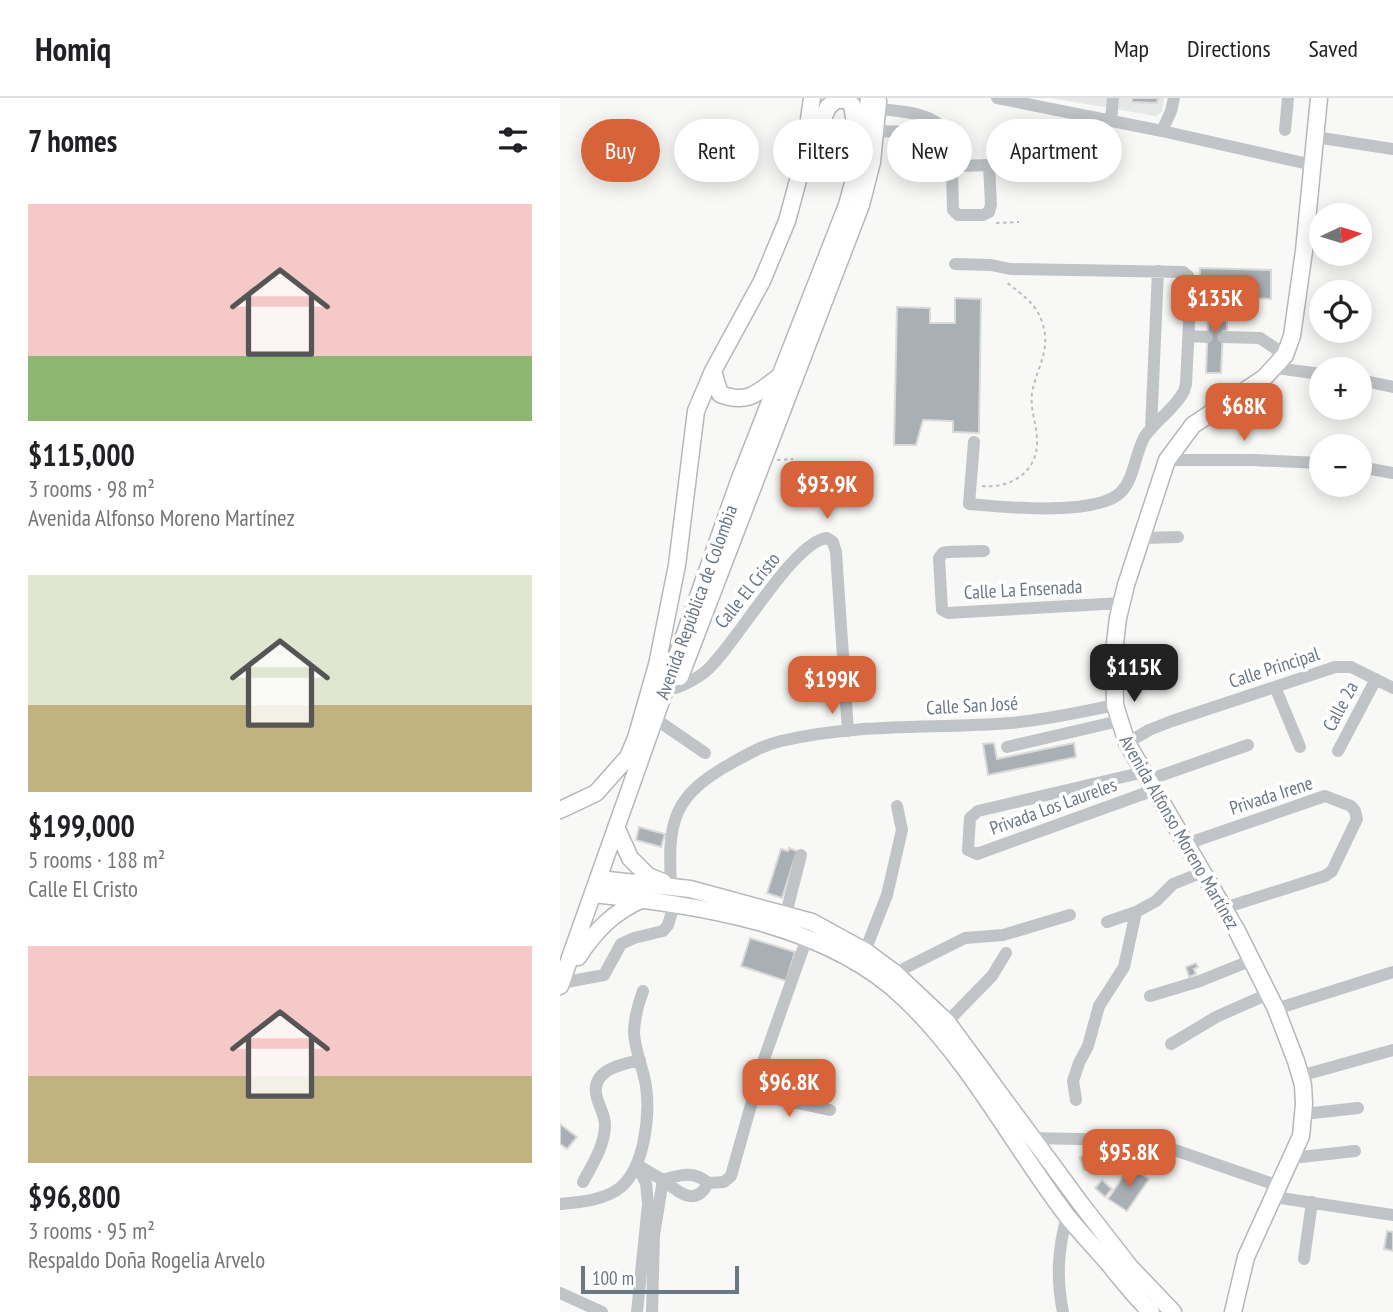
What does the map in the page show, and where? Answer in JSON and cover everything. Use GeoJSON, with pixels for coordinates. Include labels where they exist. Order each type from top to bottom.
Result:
{"type":"FeatureCollection","features":[{"type":"Feature","properties":{"kind":"main road","name":"Avenida República de Colombia"},"geometry":{"type":"LineString","coordinates":[[809,119],[812,98]]}},
{"type":"Feature","properties":{"kind":"main road"},"geometry":{"type":"LineString","coordinates":[[1281,361],[1294,324],[1319,98]]}},
{"type":"Feature","properties":{"kind":"main road"},"geometry":{"type":"LineString","coordinates":[[823,119],[828,107],[836,100],[847,100],[852,105],[855,119]]}},
{"type":"Feature","properties":{"kind":"main road","name":"Avenida República de Colombia"},"geometry":{"type":"LineString","coordinates":[[560,810],[596,793],[621,765],[636,738],[657,665],[677,565],[696,411],[713,371],[762,281],[787,221],[798,182]]}},
{"type":"Feature","properties":{"kind":"main road"},"geometry":{"type":"LineString","coordinates":[[844,182],[847,205]]}},
{"type":"Feature","properties":{"kind":"main road","name":"Avenida República de Colombia"},"geometry":{"type":"LineString","coordinates":[[562,982],[654,718],[669,692],[739,481],[854,182]]}},
{"type":"Feature","properties":{"kind":"main road"},"geometry":{"type":"LineString","coordinates":[[669,692],[861,205],[867,182]]}},
{"type":"Feature","properties":{"kind":"main road","name":"Avenida Alfonso Moreno Martínez"},"geometry":{"type":"LineString","coordinates":[[1233,1312],[1247,1256],[1301,1136],[1304,1114],[1300,1076],[1276,1010],[1252,960],[1127,743],[1117,713],[1114,651],[1122,603],[1167,460],[1193,425],[1264,378],[1281,361]]}},
{"type":"Feature","properties":{"kind":"main road"},"geometry":{"type":"LineString","coordinates":[[713,371],[720,394],[732,398],[748,399],[780,376]]}},
{"type":"Feature","properties":{"kind":"main road"},"geometry":{"type":"LineString","coordinates":[[617,829],[626,851],[649,876],[671,886],[812,922],[865,951],[895,973],[947,1022],[1024,1141],[1067,1216],[1150,1312]]}},
{"type":"Feature","properties":{"kind":"main road"},"geometry":{"type":"LineString","coordinates":[[596,886],[671,886]]}},
{"type":"Feature","properties":{"kind":"main road"},"geometry":{"type":"LineString","coordinates":[[596,886],[643,899],[739,917],[807,938],[851,961],[904,998],[957,1057],[1130,1267],[1173,1312]]}},
{"type":"Feature","properties":{"kind":"main road"},"geometry":{"type":"LineString","coordinates":[[562,982],[592,935],[627,906],[643,899]]}},
{"type":"Feature","properties":{"kind":"main road"},"geometry":{"type":"LineString","coordinates":[[560,950],[577,940]]}},
{"type":"Feature","properties":{"kind":"street"},"geometry":{"type":"LineString","coordinates":[[997,98],[1033,102],[1100,119]]}},
{"type":"Feature","properties":{"kind":"street"},"geometry":{"type":"LineString","coordinates":[[1069,113],[1070,98]]}},
{"type":"Feature","properties":{"kind":"street"},"geometry":{"type":"LineString","coordinates":[[1110,119],[1112,98]]}},
{"type":"Feature","properties":{"kind":"street"},"geometry":{"type":"LineString","coordinates":[[1162,131],[1174,98]]}},
{"type":"Feature","properties":{"kind":"street"},"geometry":{"type":"LineString","coordinates":[[1285,130],[1288,98]]}},
{"type":"Feature","properties":{"kind":"street"},"geometry":{"type":"LineString","coordinates":[[873,103],[911,112],[925,119]]}},
{"type":"Feature","properties":{"kind":"street"},"geometry":{"type":"LineString","coordinates":[[1122,123],[1312,165]]}},
{"type":"Feature","properties":{"kind":"street"},"geometry":{"type":"LineString","coordinates":[[1315,137],[1393,149]]}},
{"type":"Feature","properties":{"kind":"street"},"geometry":{"type":"LineString","coordinates":[[952,182],[953,210],[960,216],[983,215],[989,212],[989,165],[972,166]]}},
{"type":"Feature","properties":{"kind":"street"},"geometry":{"type":"LineString","coordinates":[[955,264],[1183,272],[1191,282],[1184,391],[1143,440],[1123,491],[1104,500],[1073,508],[1042,509],[969,504],[974,443]]}},
{"type":"Feature","properties":{"kind":"street"},"geometry":{"type":"LineString","coordinates":[[1151,429],[1158,271]]}},
{"type":"Feature","properties":{"kind":"street"},"geometry":{"type":"LineString","coordinates":[[1189,336],[1208,337]]}},
{"type":"Feature","properties":{"kind":"street"},"geometry":{"type":"LineString","coordinates":[[1223,337],[1260,338],[1281,361],[1309,370]]}},
{"type":"Feature","properties":{"kind":"street"},"geometry":{"type":"LineString","coordinates":[[1372,383],[1393,387]]}},
{"type":"Feature","properties":{"kind":"street"},"geometry":{"type":"LineString","coordinates":[[1167,460],[1309,462]]}},
{"type":"Feature","properties":{"kind":"street"},"geometry":{"type":"LineString","coordinates":[[1372,469],[1393,473]]}},
{"type":"Feature","properties":{"kind":"street"},"geometry":{"type":"LineString","coordinates":[[1142,538],[1178,537]]}},
{"type":"Feature","properties":{"kind":"street","name":"Calle El Cristo"},"geometry":{"type":"LineString","coordinates":[[669,692],[706,671],[779,579],[811,544],[827,538],[833,542],[836,552],[848,731]]}},
{"type":"Feature","properties":{"kind":"street","name":"Calle La Ensenada"},"geometry":{"type":"LineString","coordinates":[[984,551],[948,552],[939,558],[942,610],[948,613],[1122,603]]}},
{"type":"Feature","properties":{"kind":"street","name":"Calle Principal"},"geometry":{"type":"LineString","coordinates":[[1127,743],[1160,725],[1344,666],[1393,688]]}},
{"type":"Feature","properties":{"kind":"street","name":"Calle 2a"},"geometry":{"type":"LineString","coordinates":[[1338,751],[1376,680]]}},
{"type":"Feature","properties":{"kind":"street"},"geometry":{"type":"LineString","coordinates":[[1275,687],[1300,747]]}},
{"type":"Feature","properties":{"kind":"street"},"geometry":{"type":"LineString","coordinates":[[1007,747],[1117,713]]}},
{"type":"Feature","properties":{"kind":"street","name":"Calle San José"},"geometry":{"type":"LineString","coordinates":[[671,886],[670,854],[677,812],[687,796],[706,778],[746,755],[780,741],[848,731],[1008,723],[1117,713]]}},
{"type":"Feature","properties":{"kind":"street"},"geometry":{"type":"LineString","coordinates":[[654,718],[705,753]]}},
{"type":"Feature","properties":{"kind":"street"},"geometry":{"type":"LineString","coordinates":[[1149,781],[1248,745]]}},
{"type":"Feature","properties":{"kind":"street","name":"Privada Los Laureles"},"geometry":{"type":"LineString","coordinates":[[1149,781],[977,854],[968,849],[970,818],[978,811],[1149,781]]}},
{"type":"Feature","properties":{"kind":"street","name":"Privada Irene"},"geometry":{"type":"LineString","coordinates":[[1186,844],[1325,796],[1351,806],[1355,811],[1357,819],[1332,871],[1325,876],[1224,908]]}},
{"type":"Feature","properties":{"kind":"street"},"geometry":{"type":"LineString","coordinates":[[865,951],[887,895],[902,830],[897,806]]}},
{"type":"Feature","properties":{"kind":"street"},"geometry":{"type":"LineString","coordinates":[[786,914],[801,855]]}},
{"type":"Feature","properties":{"kind":"street"},"geometry":{"type":"LineString","coordinates":[[1107,922],[1136,912],[1156,901],[1173,884],[1203,872]]}},
{"type":"Feature","properties":{"kind":"street"},"geometry":{"type":"LineString","coordinates":[[562,982],[599,978],[604,975],[621,944],[663,931],[668,925],[674,905]]}},
{"type":"Feature","properties":{"kind":"street"},"geometry":{"type":"LineString","coordinates":[[1076,1100],[1073,1081],[1088,1046],[1099,1006],[1124,967],[1136,912]]}},
{"type":"Feature","properties":{"kind":"street"},"geometry":{"type":"LineString","coordinates":[[895,973],[965,938],[1003,935],[1070,915]]}},
{"type":"Feature","properties":{"kind":"street"},"geometry":{"type":"LineString","coordinates":[[663,1180],[690,1174],[701,1176],[708,1182],[724,1182],[731,1176],[764,1059],[812,922]]}},
{"type":"Feature","properties":{"kind":"street"},"geometry":{"type":"LineString","coordinates":[[947,1022],[992,976],[1006,953]]}},
{"type":"Feature","properties":{"kind":"street"},"geometry":{"type":"LineString","coordinates":[[1150,996],[1200,981],[1252,960]]}},
{"type":"Feature","properties":{"kind":"street"},"geometry":{"type":"LineString","coordinates":[[1276,1010],[1393,972]]}},
{"type":"Feature","properties":{"kind":"street"},"geometry":{"type":"LineString","coordinates":[[560,1204],[588,1201],[621,1188],[637,1165],[646,1129],[648,1107],[634,1035],[635,1016],[643,991]]}},
{"type":"Feature","properties":{"kind":"street"},"geometry":{"type":"LineString","coordinates":[[1171,1044],[1216,1017],[1268,994]]}},
{"type":"Feature","properties":{"kind":"street"},"geometry":{"type":"LineString","coordinates":[[1300,1076],[1393,1050]]}},
{"type":"Feature","properties":{"kind":"street"},"geometry":{"type":"LineString","coordinates":[[583,1182],[604,1136],[606,1122],[596,1092],[598,1080],[605,1071],[640,1060]]}},
{"type":"Feature","properties":{"kind":"street"},"geometry":{"type":"LineString","coordinates":[[754,1094],[830,1111]]}},
{"type":"Feature","properties":{"kind":"street"},"geometry":{"type":"LineString","coordinates":[[1304,1114],[1358,1108]]}},
{"type":"Feature","properties":{"kind":"street"},"geometry":{"type":"LineString","coordinates":[[1024,1141],[1132,1140],[1166,1147],[1312,1202],[1393,1215]]}},
{"type":"Feature","properties":{"kind":"street"},"geometry":{"type":"LineString","coordinates":[[1292,1158],[1355,1152]]}},
{"type":"Feature","properties":{"kind":"street"},"geometry":{"type":"LineString","coordinates":[[637,1165],[678,1192],[689,1196],[698,1196],[704,1192],[708,1182]]}},
{"type":"Feature","properties":{"kind":"street"},"geometry":{"type":"LineString","coordinates":[[637,1165],[646,1183],[648,1204],[638,1312]]}},
{"type":"Feature","properties":{"kind":"street"},"geometry":{"type":"LineString","coordinates":[[652,1312],[654,1235],[663,1180]]}},
{"type":"Feature","properties":{"kind":"street"},"geometry":{"type":"LineString","coordinates":[[1304,1259],[1312,1202]]}},
{"type":"Feature","properties":{"kind":"street"},"geometry":{"type":"LineString","coordinates":[[1063,1312],[1058,1286],[1059,1246],[1067,1216]]}},
{"type":"Feature","properties":{"kind":"street"},"geometry":{"type":"LineString","coordinates":[[560,1293],[602,1312]]}},
{"type":"Feature","properties":{"kind":"path"},"geometry":{"type":"LineString","coordinates":[[983,215],[985,222],[1019,222]]}},
{"type":"Feature","properties":{"kind":"path"},"geometry":{"type":"LineString","coordinates":[[971,485],[1001,486],[1015,481],[1036,457],[1032,396],[1045,354],[1044,326],[1030,300],[1006,282],[991,265]]}},
{"type":"Feature","properties":{"kind":"shaded area"},"geometry":{"type":"Polygon","coordinates":[[[1051,98],[1164,98],[1162,112],[1156,116],[1051,98]]]}},
{"type":"Feature","properties":{"kind":"building"},"geometry":{"type":"Polygon","coordinates":[[[1132,98],[1158,98],[1157,103],[1132,102],[1132,98]]]}},
{"type":"Feature","properties":{"kind":"building"},"geometry":{"type":"Polygon","coordinates":[[[1200,268],[1271,270],[1271,299],[1199,296],[1200,268]]]}},
{"type":"Feature","properties":{"kind":"building"},"geometry":{"type":"Polygon","coordinates":[[[1209,297],[1224,297],[1223,321],[1227,321],[1227,331],[1223,331],[1221,373],[1206,373],[1209,297]]]}},
{"type":"Feature","properties":{"kind":"building"},"geometry":{"type":"Polygon","coordinates":[[[955,298],[981,299],[979,433],[953,432],[953,421],[923,420],[916,445],[894,445],[897,307],[930,308],[930,323],[955,323],[955,298]]]}},
{"type":"Feature","properties":{"kind":"building"},"geometry":{"type":"Polygon","coordinates":[[[994,743],[997,759],[1074,743],[1076,757],[988,775],[983,744],[994,743]]]}},
{"type":"Feature","properties":{"kind":"building"},"geometry":{"type":"Polygon","coordinates":[[[639,827],[665,834],[661,847],[636,840],[639,827]]]}},
{"type":"Feature","properties":{"kind":"building"},"geometry":{"type":"Polygon","coordinates":[[[789,848],[797,851],[782,898],[767,893],[781,849],[788,851],[789,848]]]}},
{"type":"Feature","properties":{"kind":"building"},"geometry":{"type":"Polygon","coordinates":[[[750,938],[795,952],[786,981],[741,966],[750,938]]]}},
{"type":"Feature","properties":{"kind":"building"},"geometry":{"type":"Polygon","coordinates":[[[1196,963],[1196,974],[1189,977],[1186,967],[1196,963]]]}},
{"type":"Feature","properties":{"kind":"building"},"geometry":{"type":"Polygon","coordinates":[[[560,1124],[577,1137],[567,1149],[560,1144],[560,1124]]]}},
{"type":"Feature","properties":{"kind":"building"},"geometry":{"type":"Polygon","coordinates":[[[1131,1148],[1159,1155],[1157,1165],[1129,1158],[1131,1148]]]}},
{"type":"Feature","properties":{"kind":"building"},"geometry":{"type":"Polygon","coordinates":[[[1101,1149],[1105,1163],[1084,1170],[1080,1157],[1101,1149]]]}},
{"type":"Feature","properties":{"kind":"building"},"geometry":{"type":"Polygon","coordinates":[[[1130,1166],[1149,1179],[1127,1211],[1108,1199],[1130,1166]]]}},
{"type":"Feature","properties":{"kind":"building"},"geometry":{"type":"Polygon","coordinates":[[[1102,1180],[1112,1189],[1105,1197],[1095,1188],[1102,1180]]]}},
{"type":"Feature","properties":{"kind":"building"},"geometry":{"type":"Polygon","coordinates":[[[1387,1231],[1393,1232],[1393,1251],[1384,1249],[1387,1231]]]}}]}
